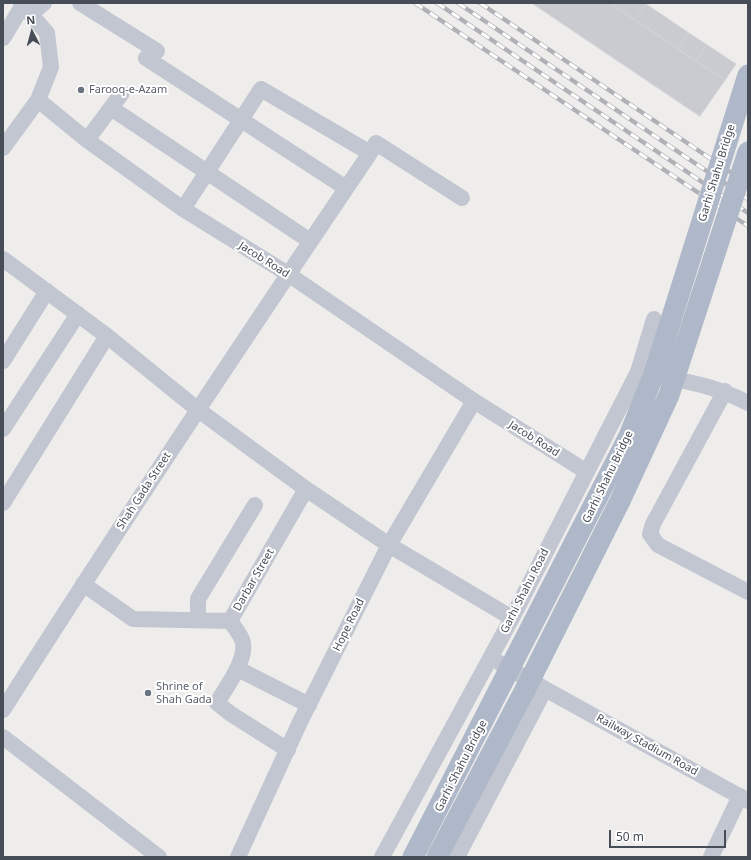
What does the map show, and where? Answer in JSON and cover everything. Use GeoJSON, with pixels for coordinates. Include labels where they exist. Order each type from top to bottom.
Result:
{"type":"FeatureCollection","features":[{"type":"Feature","properties":{"kind":"main road","name":"Garhi Shahu Bridge"},"geometry":{"type":"LineString","coordinates":[[413,857],[629,436],[654,374],[748,75]]}},
{"type":"Feature","properties":{"kind":"main road","name":"Garhi Shahu Bridge"},"geometry":{"type":"LineString","coordinates":[[438,857],[536,689],[616,508],[669,395],[748,152]]}},
{"type":"Feature","properties":{"kind":"street"},"geometry":{"type":"LineString","coordinates":[[3,38],[25,7],[44,3]]}},
{"type":"Feature","properties":{"kind":"street"},"geometry":{"type":"LineString","coordinates":[[80,3],[241,120],[346,188]]}},
{"type":"Feature","properties":{"kind":"street"},"geometry":{"type":"LineString","coordinates":[[3,148],[9,129],[38,100],[51,67],[48,33],[25,7]]}},
{"type":"Feature","properties":{"kind":"street"},"geometry":{"type":"LineString","coordinates":[[183,209],[261,89],[370,152],[376,143],[462,198]]}},
{"type":"Feature","properties":{"kind":"street"},"geometry":{"type":"LineString","coordinates":[[87,140],[122,93]]}},
{"type":"Feature","properties":{"kind":"street","name":"Jacob Road"},"geometry":{"type":"LineString","coordinates":[[38,100],[87,140],[183,209],[288,274],[474,401],[587,472]]}},
{"type":"Feature","properties":{"kind":"street"},"geometry":{"type":"LineString","coordinates":[[111,108],[310,241]]}},
{"type":"Feature","properties":{"kind":"street","name":"Shah Gada Street"},"geometry":{"type":"LineString","coordinates":[[3,710],[197,409],[370,152]]}},
{"type":"Feature","properties":{"kind":"street"},"geometry":{"type":"LineString","coordinates":[[3,259],[107,336],[197,409],[306,489],[389,545],[512,618]]}},
{"type":"Feature","properties":{"kind":"street"},"geometry":{"type":"LineString","coordinates":[[3,361],[47,291]]}},
{"type":"Feature","properties":{"kind":"street"},"geometry":{"type":"LineString","coordinates":[[3,429],[78,314]]}},
{"type":"Feature","properties":{"kind":"street","name":"Garhi Shahu Road"},"geometry":{"type":"LineString","coordinates":[[382,857],[512,618],[638,372],[654,319]]}},
{"type":"Feature","properties":{"kind":"street"},"geometry":{"type":"LineString","coordinates":[[3,503],[107,336]]}},
{"type":"Feature","properties":{"kind":"street"},"geometry":{"type":"LineString","coordinates":[[638,372],[702,384],[725,391],[748,403]]}},
{"type":"Feature","properties":{"kind":"street"},"geometry":{"type":"LineString","coordinates":[[725,391],[653,524],[650,534],[658,545],[748,592]]}},
{"type":"Feature","properties":{"kind":"street","name":"Hope Road"},"geometry":{"type":"LineString","coordinates":[[238,857],[309,705],[389,545],[474,401]]}},
{"type":"Feature","properties":{"kind":"street","name":"Darbar Street"},"geometry":{"type":"LineString","coordinates":[[288,750],[231,714],[217,703],[238,669],[243,642],[230,621],[306,489]]}},
{"type":"Feature","properties":{"kind":"street"},"geometry":{"type":"LineString","coordinates":[[198,620],[198,599],[255,505]]}},
{"type":"Feature","properties":{"kind":"street"},"geometry":{"type":"LineString","coordinates":[[83,584],[133,619],[230,621]]}},
{"type":"Feature","properties":{"kind":"street","name":"Railway Stadium Road"},"geometry":{"type":"LineString","coordinates":[[491,657],[536,689],[744,799]]}},
{"type":"Feature","properties":{"kind":"street"},"geometry":{"type":"LineString","coordinates":[[238,669],[309,705]]}},
{"type":"Feature","properties":{"kind":"street"},"geometry":{"type":"LineString","coordinates":[[457,857],[536,689]]}},
{"type":"Feature","properties":{"kind":"street"},"geometry":{"type":"LineString","coordinates":[[3,737],[158,857]]}},
{"type":"Feature","properties":{"kind":"street"},"geometry":{"type":"LineString","coordinates":[[711,857],[744,799]]}},
{"type":"Feature","properties":{"kind":"building"},"geometry":{"type":"Polygon","coordinates":[[[532,3],[610,3],[725,80],[700,116],[532,3]]]}},
{"type":"Feature","properties":{"kind":"building"},"geometry":{"type":"Polygon","coordinates":[[[610,3],[645,3],[646,4],[635,20],[610,3]]]}},
{"type":"Feature","properties":{"kind":"building"},"geometry":{"type":"Polygon","coordinates":[[[646,4],[689,33],[678,49],[635,20],[646,4]]]}},
{"type":"Feature","properties":{"kind":"building"},"geometry":{"type":"Polygon","coordinates":[[[689,33],[707,45],[696,61],[678,49],[689,33]]]}},
{"type":"Feature","properties":{"kind":"building"},"geometry":{"type":"Polygon","coordinates":[[[707,45],[736,64],[725,80],[696,61],[707,45]]]}},
{"type":"Feature","properties":{"kind":"railway"},"geometry":{"type":"LineString","coordinates":[[415,3],[748,226]]}},
{"type":"Feature","properties":{"kind":"railway"},"geometry":{"type":"LineString","coordinates":[[437,3],[748,213]]}},
{"type":"Feature","properties":{"kind":"railway"},"geometry":{"type":"LineString","coordinates":[[458,3],[748,199]]}},
{"type":"Feature","properties":{"kind":"railway"},"geometry":{"type":"LineString","coordinates":[[480,3],[748,184]]}},
{"type":"Feature","properties":{"kind":"railway"},"geometry":{"type":"LineString","coordinates":[[738,163],[748,170]]}},
{"type":"Feature","properties":{"kind":"place","name":"Farooq-e-Azam"},"geometry":{"type":"Point","coordinates":[81,90]}},
{"type":"Feature","properties":{"kind":"place","name":"Shrine of Shah Gada"},"geometry":{"type":"Point","coordinates":[148,693]}}]}
